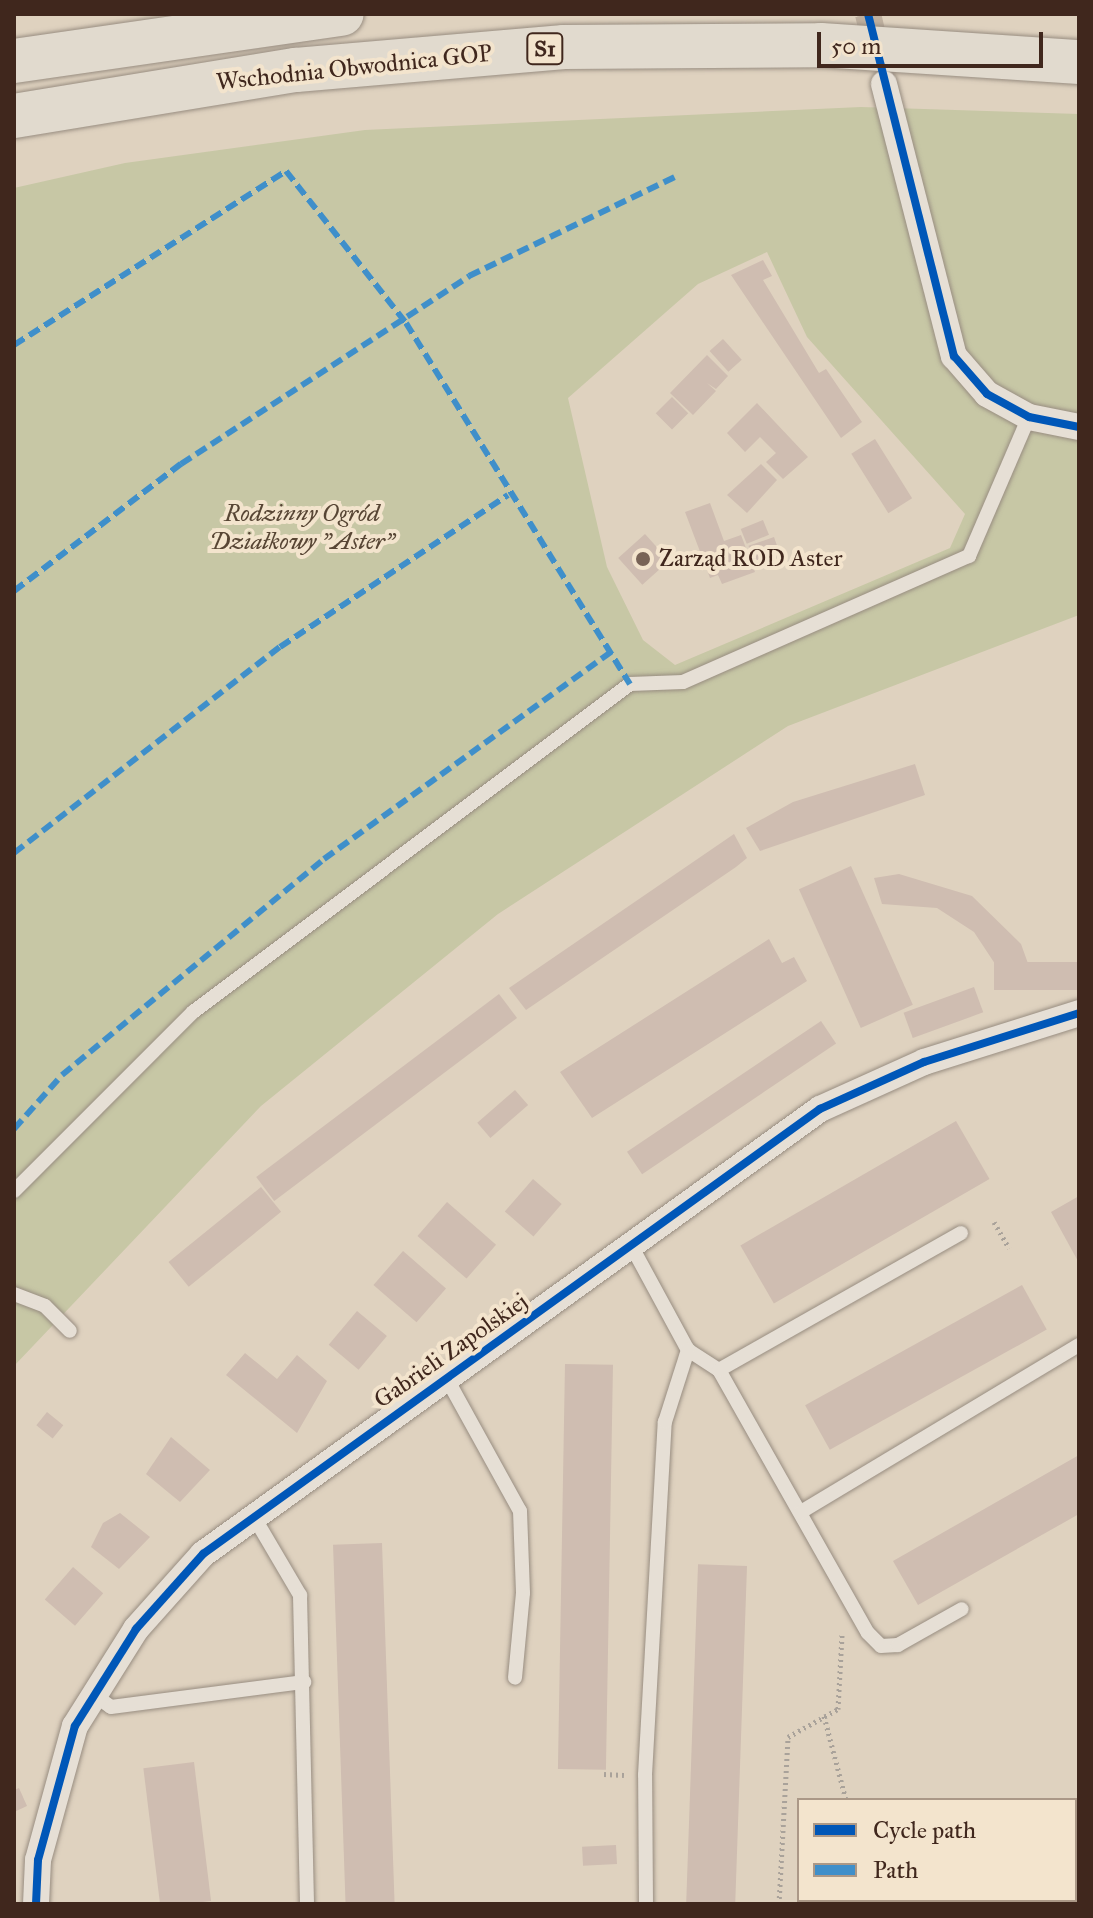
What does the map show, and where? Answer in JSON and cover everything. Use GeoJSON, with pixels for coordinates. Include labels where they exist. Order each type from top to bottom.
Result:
{"type":"FeatureCollection","features":[{"type":"Feature","properties":{"kind":"highway"},"geometry":{"type":"LineString","coordinates":[[14,61],[342,14]]}},
{"type":"Feature","properties":{"kind":"highway","name":"Wschodnia Obwodnica GOP"},"geometry":{"type":"LineString","coordinates":[[14,116],[296,70],[564,47],[821,45],[1079,62]]}},
{"type":"Feature","properties":{"kind":"street"},"geometry":{"type":"LineString","coordinates":[[884,84],[954,356],[987,394],[1029,417],[1079,427]]}},
{"type":"Feature","properties":{"kind":"street","name":"Gabrieli Zapolskiej"},"geometry":{"type":"LineString","coordinates":[[36,1904],[58,1776],[93,1694],[173,1581],[254,1517],[632,1247],[787,1131],[872,1081],[1079,1013]]}},
{"type":"Feature","properties":{"kind":"lane"},"geometry":{"type":"LineString","coordinates":[[14,1191],[193,1012],[630,684],[683,682],[969,556],[1029,417]]}},
{"type":"Feature","properties":{"kind":"lane"},"geometry":{"type":"LineString","coordinates":[[719,1370],[961,1233]]}},
{"type":"Feature","properties":{"kind":"lane"},"geometry":{"type":"LineString","coordinates":[[632,1247],[688,1350],[719,1370],[850,1604],[881,1646],[898,1645],[962,1609]]}},
{"type":"Feature","properties":{"kind":"lane"},"geometry":{"type":"LineString","coordinates":[[14,1294],[45,1306],[70,1331]]}},
{"type":"Feature","properties":{"kind":"lane"},"geometry":{"type":"LineString","coordinates":[[801,1512],[1079,1345]]}},
{"type":"Feature","properties":{"kind":"lane"},"geometry":{"type":"LineString","coordinates":[[646,1904],[645,1775],[665,1422],[688,1350]]}},
{"type":"Feature","properties":{"kind":"lane"},"geometry":{"type":"LineString","coordinates":[[447,1379],[520,1511],[524,1569],[515,1678]]}},
{"type":"Feature","properties":{"kind":"lane"},"geometry":{"type":"LineString","coordinates":[[254,1517],[300,1595],[307,1904]]}},
{"type":"Feature","properties":{"kind":"lane"},"geometry":{"type":"LineString","coordinates":[[93,1694],[111,1707],[304,1682]]}},
{"type":"Feature","properties":{"kind":"path"},"geometry":{"type":"LineString","coordinates":[[994,1222],[1009,1248]]}},
{"type":"Feature","properties":{"kind":"path"},"geometry":{"type":"LineString","coordinates":[[779,1904],[788,1737],[838,1709],[843,1613],[850,1604]]}},
{"type":"Feature","properties":{"kind":"path"},"geometry":{"type":"LineString","coordinates":[[824,1716],[845,1798]]}},
{"type":"Feature","properties":{"kind":"green space","name":"Rodzinny Ogród Działkowy \"Aster\""},"geometry":{"type":"Polygon","coordinates":[[[861,107],[1079,114],[1079,615],[788,726],[498,914],[261,1106],[14,1366],[14,188],[125,163],[365,130],[861,107]],[[767,252],[698,284],[568,398],[607,567],[643,640],[675,665],[950,548],[965,514],[807,337],[767,252]]]}},
{"type":"Feature","properties":{"kind":"building"},"geometry":{"type":"Polygon","coordinates":[[[763,260],[772,276],[763,280],[819,373],[826,369],[862,422],[841,438],[731,275],[763,260]]]}},
{"type":"Feature","properties":{"kind":"building"},"geometry":{"type":"Polygon","coordinates":[[[723,339],[742,360],[728,372],[710,351],[723,339]]]}},
{"type":"Feature","properties":{"kind":"building"},"geometry":{"type":"Polygon","coordinates":[[[707,355],[728,376],[716,389],[707,383],[716,391],[693,415],[670,393],[707,355]]]}},
{"type":"Feature","properties":{"kind":"building"},"geometry":{"type":"Polygon","coordinates":[[[672,397],[688,413],[672,430],[656,413],[672,397]]]}},
{"type":"Feature","properties":{"kind":"building"},"geometry":{"type":"Polygon","coordinates":[[[757,403],[808,457],[783,479],[766,462],[776,453],[760,437],[745,452],[727,433],[757,403]]]}},
{"type":"Feature","properties":{"kind":"building"},"geometry":{"type":"Polygon","coordinates":[[[875,439],[912,498],[888,513],[851,454],[875,439]]]}},
{"type":"Feature","properties":{"kind":"building"},"geometry":{"type":"Polygon","coordinates":[[[761,464],[777,480],[747,513],[727,495],[761,464]]]}},
{"type":"Feature","properties":{"kind":"building"},"geometry":{"type":"Polygon","coordinates":[[[710,503],[724,541],[741,535],[755,572],[722,584],[718,575],[710,578],[685,512],[710,503]]]}},
{"type":"Feature","properties":{"kind":"building"},"geometry":{"type":"Polygon","coordinates":[[[763,520],[769,535],[747,544],[741,529],[763,520]]]}},
{"type":"Feature","properties":{"kind":"building","name":"Zarząd ROD Aster"},"geometry":{"type":"Polygon","coordinates":[[[645,534],[669,561],[642,585],[618,558],[645,534]]]}},
{"type":"Feature","properties":{"kind":"building"},"geometry":{"type":"Polygon","coordinates":[[[774,537],[780,554],[754,563],[748,546],[774,537]]]}},
{"type":"Feature","properties":{"kind":"building"},"geometry":{"type":"Polygon","coordinates":[[[915,764],[925,795],[760,851],[746,828],[793,802],[915,764]]]}},
{"type":"Feature","properties":{"kind":"building"},"geometry":{"type":"Polygon","coordinates":[[[734,834],[747,858],[736,867],[526,1010],[509,988],[734,834]]]}},
{"type":"Feature","properties":{"kind":"building"},"geometry":{"type":"Polygon","coordinates":[[[851,866],[913,1005],[861,1028],[799,889],[851,866]]]}},
{"type":"Feature","properties":{"kind":"building"},"geometry":{"type":"Polygon","coordinates":[[[899,874],[972,896],[1021,944],[1030,969],[1003,976],[974,932],[937,908],[882,904],[874,878],[899,874]]]}},
{"type":"Feature","properties":{"kind":"building"},"geometry":{"type":"Polygon","coordinates":[[[769,939],[782,963],[794,957],[807,981],[592,1118],[560,1072],[769,939]]]}},
{"type":"Feature","properties":{"kind":"building"},"geometry":{"type":"Polygon","coordinates":[[[994,962],[1079,962],[1079,990],[994,990],[994,962]]]}},
{"type":"Feature","properties":{"kind":"building"},"geometry":{"type":"Polygon","coordinates":[[[974,987],[983,1012],[913,1038],[904,1013],[974,987]]]}},
{"type":"Feature","properties":{"kind":"building"},"geometry":{"type":"Polygon","coordinates":[[[499,994],[517,1018],[274,1201],[256,1177],[499,994]]]}},
{"type":"Feature","properties":{"kind":"building"},"geometry":{"type":"Polygon","coordinates":[[[821,1021],[836,1043],[642,1174],[627,1152],[821,1021]]]}},
{"type":"Feature","properties":{"kind":"building"},"geometry":{"type":"Polygon","coordinates":[[[515,1090],[528,1105],[490,1138],[477,1123],[515,1090]]]}},
{"type":"Feature","properties":{"kind":"building"},"geometry":{"type":"Polygon","coordinates":[[[956,1121],[990,1179],[774,1304],[740,1246],[956,1121]]]}},
{"type":"Feature","properties":{"kind":"building"},"geometry":{"type":"Polygon","coordinates":[[[533,1179],[562,1204],[533,1236],[505,1211],[533,1179]]]}},
{"type":"Feature","properties":{"kind":"building"},"geometry":{"type":"Polygon","coordinates":[[[261,1187],[281,1212],[189,1287],[169,1262],[261,1187]]]}},
{"type":"Feature","properties":{"kind":"building"},"geometry":{"type":"Polygon","coordinates":[[[1079,1196],[1079,1263],[1051,1212],[1079,1196]]]}},
{"type":"Feature","properties":{"kind":"building"},"geometry":{"type":"Polygon","coordinates":[[[447,1202],[496,1245],[467,1279],[417,1236],[447,1202]]]}},
{"type":"Feature","properties":{"kind":"building"},"geometry":{"type":"Polygon","coordinates":[[[403,1251],[446,1288],[416,1322],[373,1285],[403,1251]]]}},
{"type":"Feature","properties":{"kind":"building"},"geometry":{"type":"Polygon","coordinates":[[[1022,1285],[1047,1330],[830,1450],[805,1405],[1022,1285]]]}},
{"type":"Feature","properties":{"kind":"building"},"geometry":{"type":"Polygon","coordinates":[[[357,1311],[387,1336],[359,1370],[329,1345],[357,1311]]]}},
{"type":"Feature","properties":{"kind":"building"},"geometry":{"type":"Polygon","coordinates":[[[245,1353],[277,1379],[297,1355],[327,1381],[297,1433],[226,1375],[245,1353]]]}},
{"type":"Feature","properties":{"kind":"building"},"geometry":{"type":"Polygon","coordinates":[[[565,1364],[613,1365],[606,1770],[558,1769],[565,1364]]]}},
{"type":"Feature","properties":{"kind":"building"},"geometry":{"type":"Polygon","coordinates":[[[47,1412],[63,1425],[53,1438],[36,1425],[47,1412]]]}},
{"type":"Feature","properties":{"kind":"building"},"geometry":{"type":"Polygon","coordinates":[[[171,1437],[210,1470],[180,1502],[146,1474],[171,1437]]]}},
{"type":"Feature","properties":{"kind":"building"},"geometry":{"type":"Polygon","coordinates":[[[1079,1455],[1079,1514],[918,1605],[893,1561],[1079,1455]]]}},
{"type":"Feature","properties":{"kind":"building"},"geometry":{"type":"Polygon","coordinates":[[[120,1513],[150,1537],[119,1569],[91,1547],[103,1523],[120,1513]]]}},
{"type":"Feature","properties":{"kind":"building"},"geometry":{"type":"Polygon","coordinates":[[[382,1543],[395,1904],[346,1904],[333,1545],[382,1543]]]}},
{"type":"Feature","properties":{"kind":"building"},"geometry":{"type":"Polygon","coordinates":[[[698,1564],[747,1566],[735,1904],[686,1902],[698,1564]]]}},
{"type":"Feature","properties":{"kind":"building"},"geometry":{"type":"Polygon","coordinates":[[[73,1567],[103,1593],[75,1626],[45,1599],[73,1567]]]}},
{"type":"Feature","properties":{"kind":"building"},"geometry":{"type":"Polygon","coordinates":[[[194,1762],[211,1901],[160,1904],[143,1768],[194,1762]]]}},
{"type":"Feature","properties":{"kind":"building"},"geometry":{"type":"Polygon","coordinates":[[[19,1788],[27,1806],[14,1812],[14,1790],[19,1788]]]}},
{"type":"Feature","properties":{"kind":"building"},"geometry":{"type":"Polygon","coordinates":[[[616,1845],[617,1864],[583,1866],[582,1847],[616,1845]]]}},
{"type":"Feature","properties":{"kind":"tunnel"},"geometry":{"type":"LineString","coordinates":[[868,14],[879,61]]}},
{"type":"Feature","properties":{"kind":"marked path"},"geometry":{"type":"LineString","coordinates":[[14,345],[286,171],[406,323],[630,684]]}},
{"type":"Feature","properties":{"kind":"marked path"},"geometry":{"type":"LineString","coordinates":[[14,591],[181,464],[469,276],[679,175]]}},
{"type":"Feature","properties":{"kind":"marked path"},"geometry":{"type":"LineString","coordinates":[[14,853],[280,647],[508,495]]}},
{"type":"Feature","properties":{"kind":"marked path"},"geometry":{"type":"LineString","coordinates":[[14,1129],[62,1075],[324,859],[611,652]]}},
{"type":"Feature","properties":{"kind":"cycle path"},"geometry":{"type":"LineString","coordinates":[[868,14],[954,356],[987,394],[1029,417],[1079,427]]}},
{"type":"Feature","properties":{"kind":"cycle path"},"geometry":{"type":"LineString","coordinates":[[36,1904],[38,1860],[75,1726],[136,1629],[203,1554],[820,1109],[924,1062],[1079,1013]]}},
{"type":"Feature","properties":{"kind":"place","name":"Zarząd ROD Aster"},"geometry":{"type":"Point","coordinates":[643,559]}}]}
